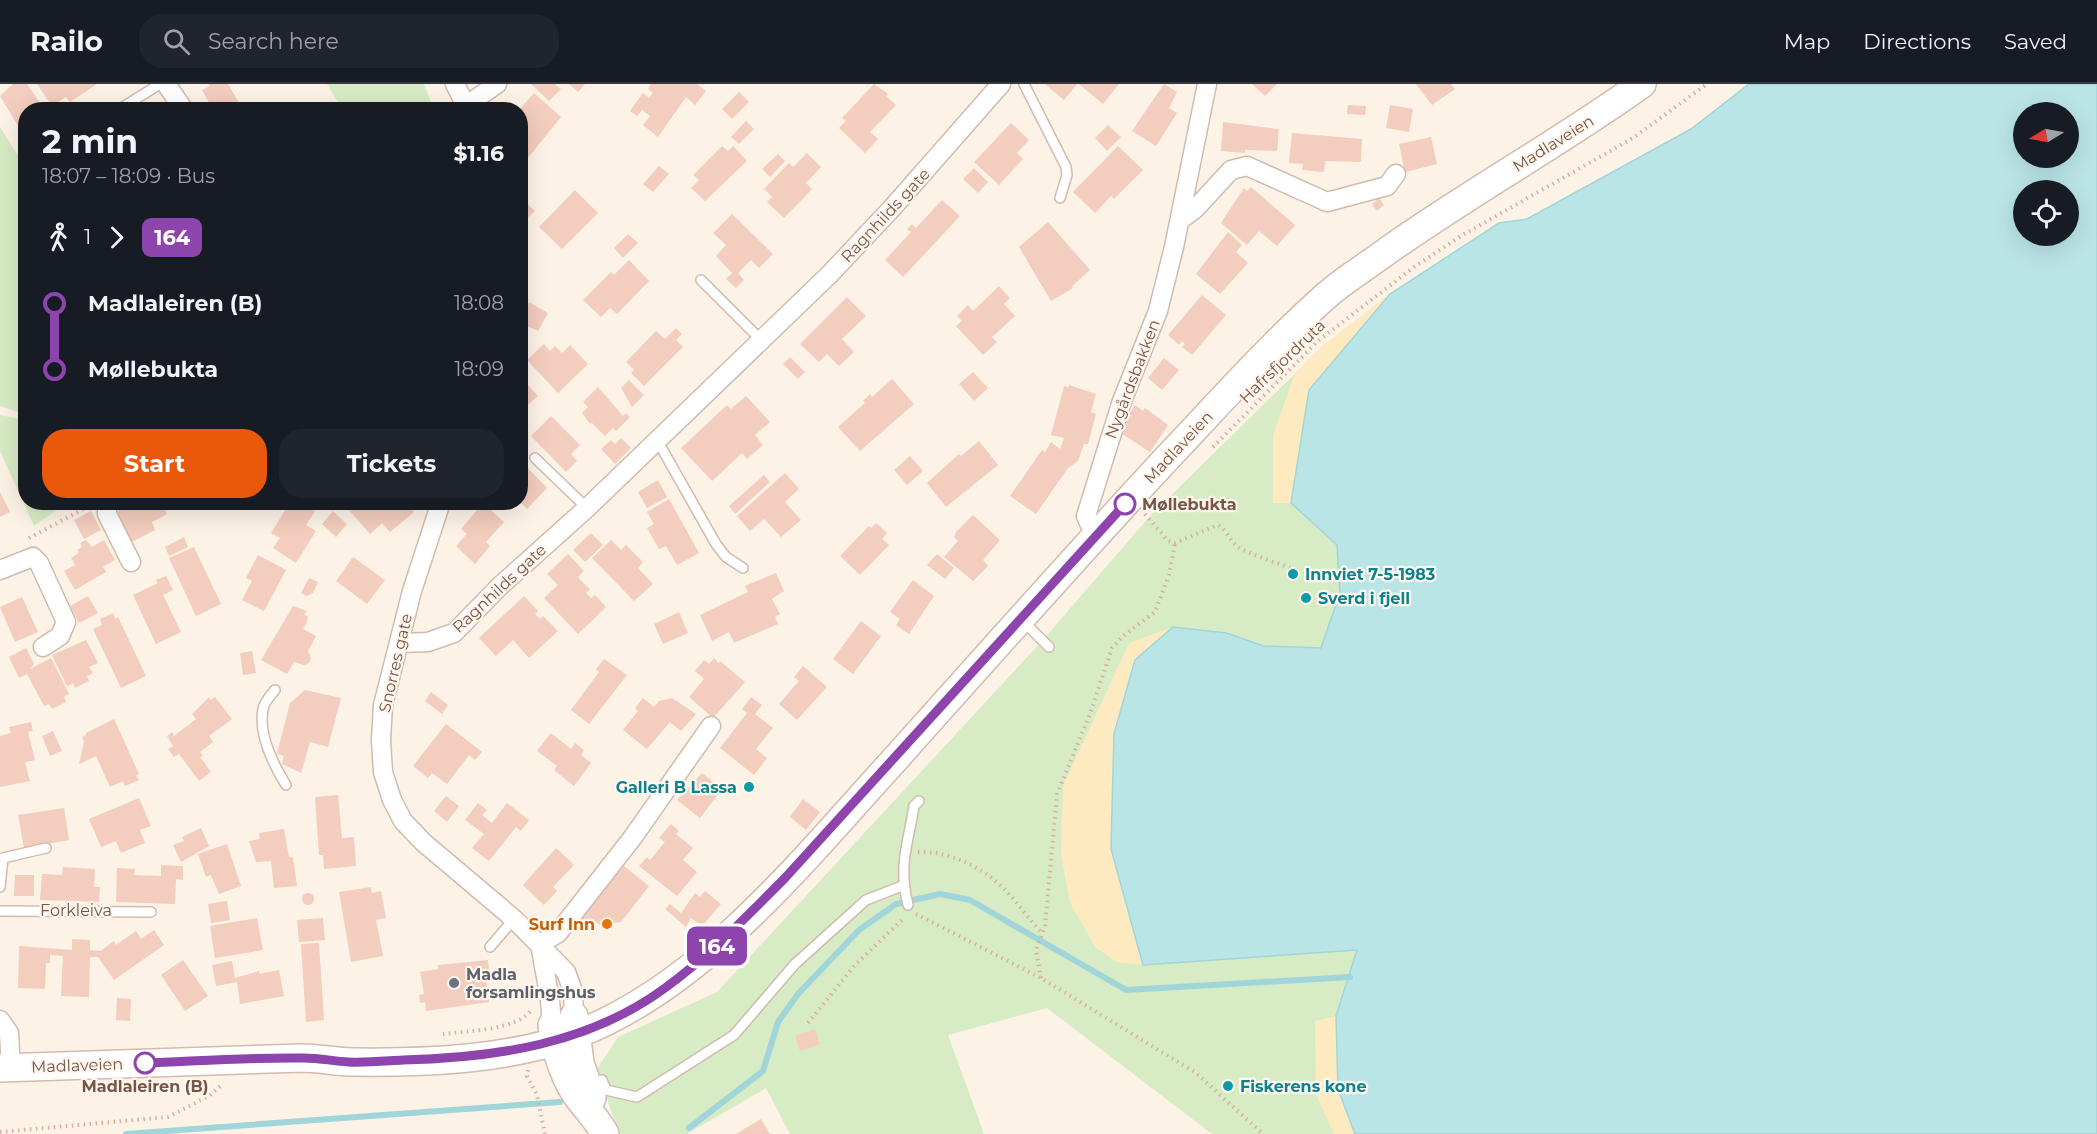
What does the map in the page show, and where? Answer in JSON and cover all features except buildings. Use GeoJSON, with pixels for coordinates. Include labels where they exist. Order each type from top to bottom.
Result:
{"type":"FeatureCollection","features":[{"type":"Feature","properties":{"kind":"main road","name":"Madlaveien"},"geometry":{"type":"LineString","coordinates":[[5,1068],[333,1058],[348,1062],[434,1059],[512,1052],[564,1029],[610,1020],[664,989],[728,936],[807,855],[1099,532],[1218,405],[1329,294],[1420,227],[1642,84]]}},
{"type":"Feature","properties":{"kind":"main road"},"geometry":{"type":"LineString","coordinates":[[564,1029],[561,1068],[592,1095],[599,1124]]}},
{"type":"Feature","properties":{"kind":"street"},"geometry":{"type":"LineString","coordinates":[[166,84],[178,102]]}},
{"type":"Feature","properties":{"kind":"street"},"geometry":{"type":"LineString","coordinates":[[455,84],[465,102]]}},
{"type":"Feature","properties":{"kind":"street"},"geometry":{"type":"LineString","coordinates":[[474,102],[497,84]]}},
{"type":"Feature","properties":{"kind":"street","name":"Ragnhilds gate"},"geometry":{"type":"LineString","coordinates":[[400,643],[429,642],[454,633],[500,586],[587,508],[830,274],[893,207],[1001,84]]}},
{"type":"Feature","properties":{"kind":"street","name":"Nygårdsbakken"},"geometry":{"type":"LineString","coordinates":[[1099,532],[1090,525],[1086,516],[1122,400],[1148,330],[1158,311],[1180,220],[1207,84]]}},
{"type":"Feature","properties":{"kind":"street"},"geometry":{"type":"LineString","coordinates":[[1180,220],[1196,208],[1231,170],[1246,166],[1327,202],[1387,186],[1396,174]]}},
{"type":"Feature","properties":{"kind":"street"},"geometry":{"type":"LineString","coordinates":[[107,510],[131,562]]}},
{"type":"Feature","properties":{"kind":"street","name":"Snorres gate"},"geometry":{"type":"LineString","coordinates":[[438,510],[412,591],[383,705],[381,740],[383,772],[392,800],[403,821],[423,842],[514,919],[566,972],[573,992],[564,1029]]}},
{"type":"Feature","properties":{"kind":"street"},"geometry":{"type":"LineString","coordinates":[[0,570],[30,557],[39,563],[66,622],[60,636],[43,647]]}},
{"type":"Feature","properties":{"kind":"street"},"geometry":{"type":"LineString","coordinates":[[540,944],[558,933],[633,837],[711,726]]}},
{"type":"Feature","properties":{"kind":"street"},"geometry":{"type":"LineString","coordinates":[[0,1020],[9,1033],[5,1068]]}},
{"type":"Feature","properties":{"kind":"lane"},"geometry":{"type":"LineString","coordinates":[[131,102],[160,84]]}},
{"type":"Feature","properties":{"kind":"lane"},"geometry":{"type":"LineString","coordinates":[[1024,84],[1066,167],[1067,175],[1060,198]]}},
{"type":"Feature","properties":{"kind":"lane"},"geometry":{"type":"LineString","coordinates":[[701,280],[761,340]]}},
{"type":"Feature","properties":{"kind":"lane"},"geometry":{"type":"LineString","coordinates":[[657,440],[716,544],[726,557],[743,568]]}},
{"type":"Feature","properties":{"kind":"lane"},"geometry":{"type":"LineString","coordinates":[[535,458],[587,508]]}},
{"type":"Feature","properties":{"kind":"lane"},"geometry":{"type":"LineString","coordinates":[[1021,619],[1049,647]]}},
{"type":"Feature","properties":{"kind":"lane"},"geometry":{"type":"LineString","coordinates":[[275,690],[263,707],[262,725],[276,768],[286,785]]}},
{"type":"Feature","properties":{"kind":"lane"},"geometry":{"type":"LineString","coordinates":[[908,905],[904,890],[904,851],[914,806],[919,801]]}},
{"type":"Feature","properties":{"kind":"lane"},"geometry":{"type":"LineString","coordinates":[[0,887],[3,858],[46,848]]}},
{"type":"Feature","properties":{"kind":"lane"},"geometry":{"type":"LineString","coordinates":[[579,1086],[602,1080],[606,1090],[637,1097],[734,1035],[795,964],[866,900],[904,890]]}},
{"type":"Feature","properties":{"kind":"lane","name":"Forkleiva"},"geometry":{"type":"LineString","coordinates":[[0,911],[151,912]]}},
{"type":"Feature","properties":{"kind":"lane"},"geometry":{"type":"LineString","coordinates":[[490,947],[514,919]]}},
{"type":"Feature","properties":{"kind":"path","name":"Hafrsfjordruta"},"geometry":{"type":"LineString","coordinates":[[1208,452],[1317,341],[1406,273],[1461,236],[1633,138],[1707,84]]}},
{"type":"Feature","properties":{"kind":"path"},"geometry":{"type":"LineString","coordinates":[[1137,522],[1152,508]]}},
{"type":"Feature","properties":{"kind":"path"},"geometry":{"type":"LineString","coordinates":[[26,539],[82,510]]}},
{"type":"Feature","properties":{"kind":"path"},"geometry":{"type":"LineString","coordinates":[[1145,514],[1168,542],[1175,543],[1218,525],[1226,530],[1230,541],[1241,549],[1292,569]]}},
{"type":"Feature","properties":{"kind":"path"},"geometry":{"type":"LineString","coordinates":[[1041,978],[1036,950],[1042,935],[1057,794],[1061,779],[1090,714],[1112,648],[1123,636],[1155,612],[1169,575],[1175,543]]}},
{"type":"Feature","properties":{"kind":"path"},"geometry":{"type":"LineString","coordinates":[[904,851],[933,851],[961,860],[1003,888],[1042,935]]}},
{"type":"Feature","properties":{"kind":"path"},"geometry":{"type":"LineString","coordinates":[[808,1023],[855,965],[912,910],[1041,978],[1196,1073],[1263,1134]]}},
{"type":"Feature","properties":{"kind":"path"},"geometry":{"type":"LineString","coordinates":[[528,1066],[527,1076],[537,1095],[545,1134]]}},
{"type":"Feature","properties":{"kind":"path"},"geometry":{"type":"LineString","coordinates":[[0,1132],[168,1117],[208,1096],[226,1082]]}},
{"type":"Feature","properties":{"kind":"green space"},"geometry":{"type":"Polygon","coordinates":[[[327,84],[424,84],[431,102],[338,102],[327,84]]]}},
{"type":"Feature","properties":{"kind":"green space"},"geometry":{"type":"Polygon","coordinates":[[[0,127],[18,156],[18,412],[0,406],[0,127]]]}},
{"type":"Feature","properties":{"kind":"green space","name":"Møllebukta"},"geometry":{"type":"Polygon","coordinates":[[[1390,294],[1309,390],[1291,503],[1337,545],[1340,593],[1321,648],[1264,646],[1226,633],[1143,965],[1357,950],[1336,1016],[1338,1089],[1355,1134],[1212,1134],[1047,1008],[948,1035],[984,1134],[790,1134],[766,1088],[687,1134],[619,1134],[597,1069],[618,1037],[717,992],[1042,641],[1150,516],[1324,345],[1390,294]]]}},
{"type":"Feature","properties":{"kind":"green space"},"geometry":{"type":"Polygon","coordinates":[[[0,415],[18,419],[18,491],[0,451],[0,415]]]}},
{"type":"Feature","properties":{"kind":"green space"},"geometry":{"type":"Polygon","coordinates":[[[27,510],[57,510],[34,526],[27,510]]]}},
{"type":"Feature","properties":{"kind":"sand"},"geometry":{"type":"Polygon","coordinates":[[[1390,294],[1309,390],[1291,503],[1273,503],[1273,435],[1295,373],[1324,345],[1390,294]]]}},
{"type":"Feature","properties":{"kind":"sand"},"geometry":{"type":"Polygon","coordinates":[[[1173,627],[1135,660],[1111,849],[1143,965],[1116,962],[1096,948],[1070,903],[1061,855],[1063,786],[1129,643],[1173,627]]]}},
{"type":"Feature","properties":{"kind":"sand"},"geometry":{"type":"Polygon","coordinates":[[[1336,1016],[1338,1089],[1355,1134],[1334,1134],[1316,1095],[1315,1021],[1336,1016]]]}},
{"type":"Feature","properties":{"kind":"water"},"geometry":{"type":"Polygon","coordinates":[[[1749,84],[2097,84],[2097,1134],[1355,1134],[1338,1089],[1336,1016],[1357,950],[1143,965],[1111,849],[1114,734],[1135,660],[1173,627],[1226,633],[1264,646],[1321,648],[1340,593],[1337,545],[1291,503],[1309,390],[1390,294],[1499,223],[1527,219],[1691,129],[1749,84]]]}},
{"type":"Feature","properties":{"kind":"waterway"},"geometry":{"type":"LineString","coordinates":[[689,1128],[763,1071],[778,1022],[798,994],[859,930],[896,904],[940,894],[970,900],[1126,990],[1350,977]]}},
{"type":"Feature","properties":{"kind":"waterway"},"geometry":{"type":"LineString","coordinates":[[126,1134],[560,1102]]}},
{"type":"Feature","properties":{"kind":"bus line","name":"164"},"geometry":{"type":"LineString","coordinates":[[145,1063],[302,1058],[333,1058],[348,1062],[434,1059],[512,1052],[576,1035],[610,1020],[664,989],[728,936],[865,792],[1125,504]]}},
{"type":"Feature","properties":{"kind":"place","name":"Møllebukta"},"geometry":{"type":"Point","coordinates":[1125,504]}},
{"type":"Feature","properties":{"kind":"place","name":"Innviet 7-5-1983"},"geometry":{"type":"Point","coordinates":[1293,574]}},
{"type":"Feature","properties":{"kind":"place","name":"Sverd i fjell"},"geometry":{"type":"Point","coordinates":[1306,598]}},
{"type":"Feature","properties":{"kind":"place","name":"Galleri B Lassa"},"geometry":{"type":"Point","coordinates":[749,787]}},
{"type":"Feature","properties":{"kind":"place","name":"Surf Inn"},"geometry":{"type":"Point","coordinates":[607,924]}},
{"type":"Feature","properties":{"kind":"place","name":"Madla forsamlingshus"},"geometry":{"type":"Point","coordinates":[454,983]}},
{"type":"Feature","properties":{"kind":"place","name":"Madlaleiren (B)"},"geometry":{"type":"Point","coordinates":[145,1063]}},
{"type":"Feature","properties":{"kind":"place","name":"Fiskerens kone"},"geometry":{"type":"Point","coordinates":[1228,1086]}}]}
